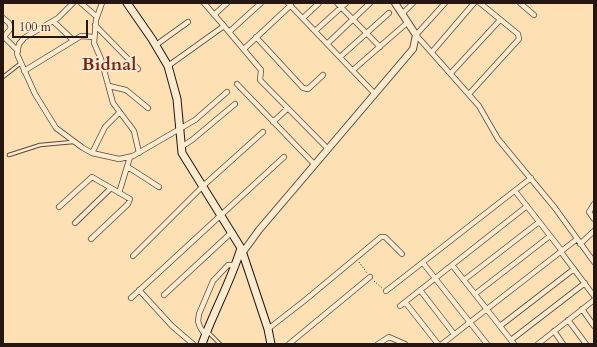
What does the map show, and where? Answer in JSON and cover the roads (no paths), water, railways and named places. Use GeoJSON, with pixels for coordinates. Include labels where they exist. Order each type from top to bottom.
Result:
{"type":"FeatureCollection","features":[{"type":"Feature","properties":{"kind":"main road"},"geometry":{"type":"LineString","coordinates":[[128,3],[168,66],[177,99],[182,153],[242,250],[268,329],[271,344]]}},
{"type":"Feature","properties":{"kind":"main road"},"geometry":{"type":"LineString","coordinates":[[202,344],[242,250]]}},
{"type":"Feature","properties":{"kind":"street"},"geometry":{"type":"LineString","coordinates":[[73,3],[53,21],[24,38],[19,44],[18,51],[24,71],[46,115],[56,128],[73,142],[92,152],[119,159],[130,157],[201,115],[227,92]]}},
{"type":"Feature","properties":{"kind":"street"},"geometry":{"type":"LineString","coordinates":[[81,3],[97,17]]}},
{"type":"Feature","properties":{"kind":"street"},"geometry":{"type":"LineString","coordinates":[[102,3],[95,25],[93,36],[94,43],[109,86],[113,103],[134,131],[139,153]]}},
{"type":"Feature","properties":{"kind":"street"},"geometry":{"type":"LineString","coordinates":[[204,3],[261,70],[260,80],[328,149]]}},
{"type":"Feature","properties":{"kind":"street"},"geometry":{"type":"LineString","coordinates":[[214,15],[227,3]]}},
{"type":"Feature","properties":{"kind":"street"},"geometry":{"type":"LineString","coordinates":[[229,32],[261,3]]}},
{"type":"Feature","properties":{"kind":"street"},"geometry":{"type":"LineString","coordinates":[[303,18],[319,3]]}},
{"type":"Feature","properties":{"kind":"street"},"geometry":{"type":"LineString","coordinates":[[337,3],[380,47]]}},
{"type":"Feature","properties":{"kind":"street"},"geometry":{"type":"LineString","coordinates":[[315,31],[346,3]]}},
{"type":"Feature","properties":{"kind":"street"},"geometry":{"type":"LineString","coordinates":[[327,44],[370,3]]}},
{"type":"Feature","properties":{"kind":"street"},"geometry":{"type":"LineString","coordinates":[[395,3],[416,35],[451,73],[485,114],[498,139],[531,178],[594,262]]}},
{"type":"Feature","properties":{"kind":"street"},"geometry":{"type":"LineString","coordinates":[[402,14],[413,3]]}},
{"type":"Feature","properties":{"kind":"street"},"geometry":{"type":"LineString","coordinates":[[242,250],[413,49],[416,35],[445,3]]}},
{"type":"Feature","properties":{"kind":"street"},"geometry":{"type":"LineString","coordinates":[[432,52],[474,3]]}},
{"type":"Feature","properties":{"kind":"street"},"geometry":{"type":"LineString","coordinates":[[469,94],[519,39],[518,34],[480,3]]}},
{"type":"Feature","properties":{"kind":"street"},"geometry":{"type":"LineString","coordinates":[[520,3],[534,15]]}},
{"type":"Feature","properties":{"kind":"street"},"geometry":{"type":"LineString","coordinates":[[244,49],[290,4],[375,94]]}},
{"type":"Feature","properties":{"kind":"street"},"geometry":{"type":"LineString","coordinates":[[340,57],[389,13]]}},
{"type":"Feature","properties":{"kind":"street"},"geometry":{"type":"LineString","coordinates":[[3,18],[10,26],[9,32],[3,37],[18,51]]}},
{"type":"Feature","properties":{"kind":"street"},"geometry":{"type":"LineString","coordinates":[[451,73],[500,20]]}},
{"type":"Feature","properties":{"kind":"street"},"geometry":{"type":"LineString","coordinates":[[53,21],[74,40]]}},
{"type":"Feature","properties":{"kind":"street"},"geometry":{"type":"LineString","coordinates":[[156,45],[188,22]]}},
{"type":"Feature","properties":{"kind":"street"},"geometry":{"type":"LineString","coordinates":[[353,70],[408,22]]}},
{"type":"Feature","properties":{"kind":"street"},"geometry":{"type":"LineString","coordinates":[[95,25],[138,68]]}},
{"type":"Feature","properties":{"kind":"street"},"geometry":{"type":"LineString","coordinates":[[168,66],[224,26]]}},
{"type":"Feature","properties":{"kind":"street"},"geometry":{"type":"LineString","coordinates":[[24,71],[74,40],[84,35],[93,36]]}},
{"type":"Feature","properties":{"kind":"street"},"geometry":{"type":"LineString","coordinates":[[256,38],[303,88],[308,89],[323,75]]}},
{"type":"Feature","properties":{"kind":"street"},"geometry":{"type":"LineString","coordinates":[[237,84],[315,166]]}},
{"type":"Feature","properties":{"kind":"street"},"geometry":{"type":"LineString","coordinates":[[109,86],[126,90],[148,108]]}},
{"type":"Feature","properties":{"kind":"street"},"geometry":{"type":"LineString","coordinates":[[181,147],[192,140],[235,104]]}},
{"type":"Feature","properties":{"kind":"street"},"geometry":{"type":"LineString","coordinates":[[273,122],[288,109]]}},
{"type":"Feature","properties":{"kind":"street"},"geometry":{"type":"LineString","coordinates":[[92,152],[105,127],[119,113]]}},
{"type":"Feature","properties":{"kind":"street"},"geometry":{"type":"LineString","coordinates":[[133,256],[203,186],[263,132]]}},
{"type":"Feature","properties":{"kind":"street"},"geometry":{"type":"LineString","coordinates":[[118,193],[128,167],[130,157]]}},
{"type":"Feature","properties":{"kind":"street"},"geometry":{"type":"LineString","coordinates":[[131,298],[284,157]]}},
{"type":"Feature","properties":{"kind":"street"},"geometry":{"type":"LineString","coordinates":[[128,167],[159,187]]}},
{"type":"Feature","properties":{"kind":"street"},"geometry":{"type":"LineString","coordinates":[[59,207],[90,177],[129,198],[129,202],[91,239]]}},
{"type":"Feature","properties":{"kind":"street"},"geometry":{"type":"LineString","coordinates":[[386,291],[531,178]]}},
{"type":"Feature","properties":{"kind":"street"},"geometry":{"type":"LineString","coordinates":[[75,223],[110,189]]}},
{"type":"Feature","properties":{"kind":"street"},"geometry":{"type":"LineString","coordinates":[[515,191],[594,296]]}},
{"type":"Feature","properties":{"kind":"street"},"geometry":{"type":"LineString","coordinates":[[594,204],[589,212],[594,219]]}},
{"type":"Feature","properties":{"kind":"street"},"geometry":{"type":"LineString","coordinates":[[400,306],[527,206]]}},
{"type":"Feature","properties":{"kind":"street"},"geometry":{"type":"LineString","coordinates":[[464,280],[539,222]]}},
{"type":"Feature","properties":{"kind":"street"},"geometry":{"type":"LineString","coordinates":[[442,344],[561,251],[594,231]]}},
{"type":"Feature","properties":{"kind":"street"},"geometry":{"type":"LineString","coordinates":[[164,295],[232,232]]}},
{"type":"Feature","properties":{"kind":"street"},"geometry":{"type":"LineString","coordinates":[[476,294],[550,236]]}},
{"type":"Feature","properties":{"kind":"street"},"geometry":{"type":"LineString","coordinates":[[268,329],[316,292],[381,237],[385,237],[402,254]]}},
{"type":"Feature","properties":{"kind":"street"},"geometry":{"type":"LineString","coordinates":[[423,263],[487,344]]}},
{"type":"Feature","properties":{"kind":"street"},"geometry":{"type":"LineString","coordinates":[[206,333],[200,327],[199,314],[215,278],[228,265],[236,265]]}},
{"type":"Feature","properties":{"kind":"street"},"geometry":{"type":"LineString","coordinates":[[452,265],[513,342],[584,283]]}},
{"type":"Feature","properties":{"kind":"street"},"geometry":{"type":"LineString","coordinates":[[500,326],[574,269]]}},
{"type":"Feature","properties":{"kind":"street"},"geometry":{"type":"LineString","coordinates":[[289,344],[370,277]]}},
{"type":"Feature","properties":{"kind":"street"},"geometry":{"type":"LineString","coordinates":[[139,290],[172,326],[192,344]]}},
{"type":"Feature","properties":{"kind":"street"},"geometry":{"type":"LineString","coordinates":[[420,290],[454,334]]}},
{"type":"Feature","properties":{"kind":"street"},"geometry":{"type":"LineString","coordinates":[[539,344],[594,300]]}},
{"type":"Feature","properties":{"kind":"street"},"geometry":{"type":"LineString","coordinates":[[405,302],[438,344]]}},
{"type":"Feature","properties":{"kind":"street"},"geometry":{"type":"LineString","coordinates":[[582,309],[594,326]]}},
{"type":"Feature","properties":{"kind":"street"},"geometry":{"type":"LineString","coordinates":[[568,320],[586,344]]}},
{"type":"Feature","properties":{"kind":"street"},"geometry":{"type":"LineString","coordinates":[[554,331],[563,344]]}},
{"type":"Feature","properties":{"kind":"street"},"geometry":{"type":"LineString","coordinates":[[378,344],[389,337],[405,344]]}},
{"type":"Feature","properties":{"kind":"lane"},"geometry":{"type":"LineString","coordinates":[[3,77],[21,63]]}},
{"type":"Feature","properties":{"kind":"lane"},"geometry":{"type":"LineString","coordinates":[[9,154],[40,145],[73,142]]}},
{"type":"Feature","properties":{"kind":"lane"},"geometry":{"type":"LineString","coordinates":[[206,333],[220,344]]}},
{"type":"Feature","properties":{"kind":"district","name":"Bidnal"},"geometry":{"type":"Point","coordinates":[109,66]}}]}
